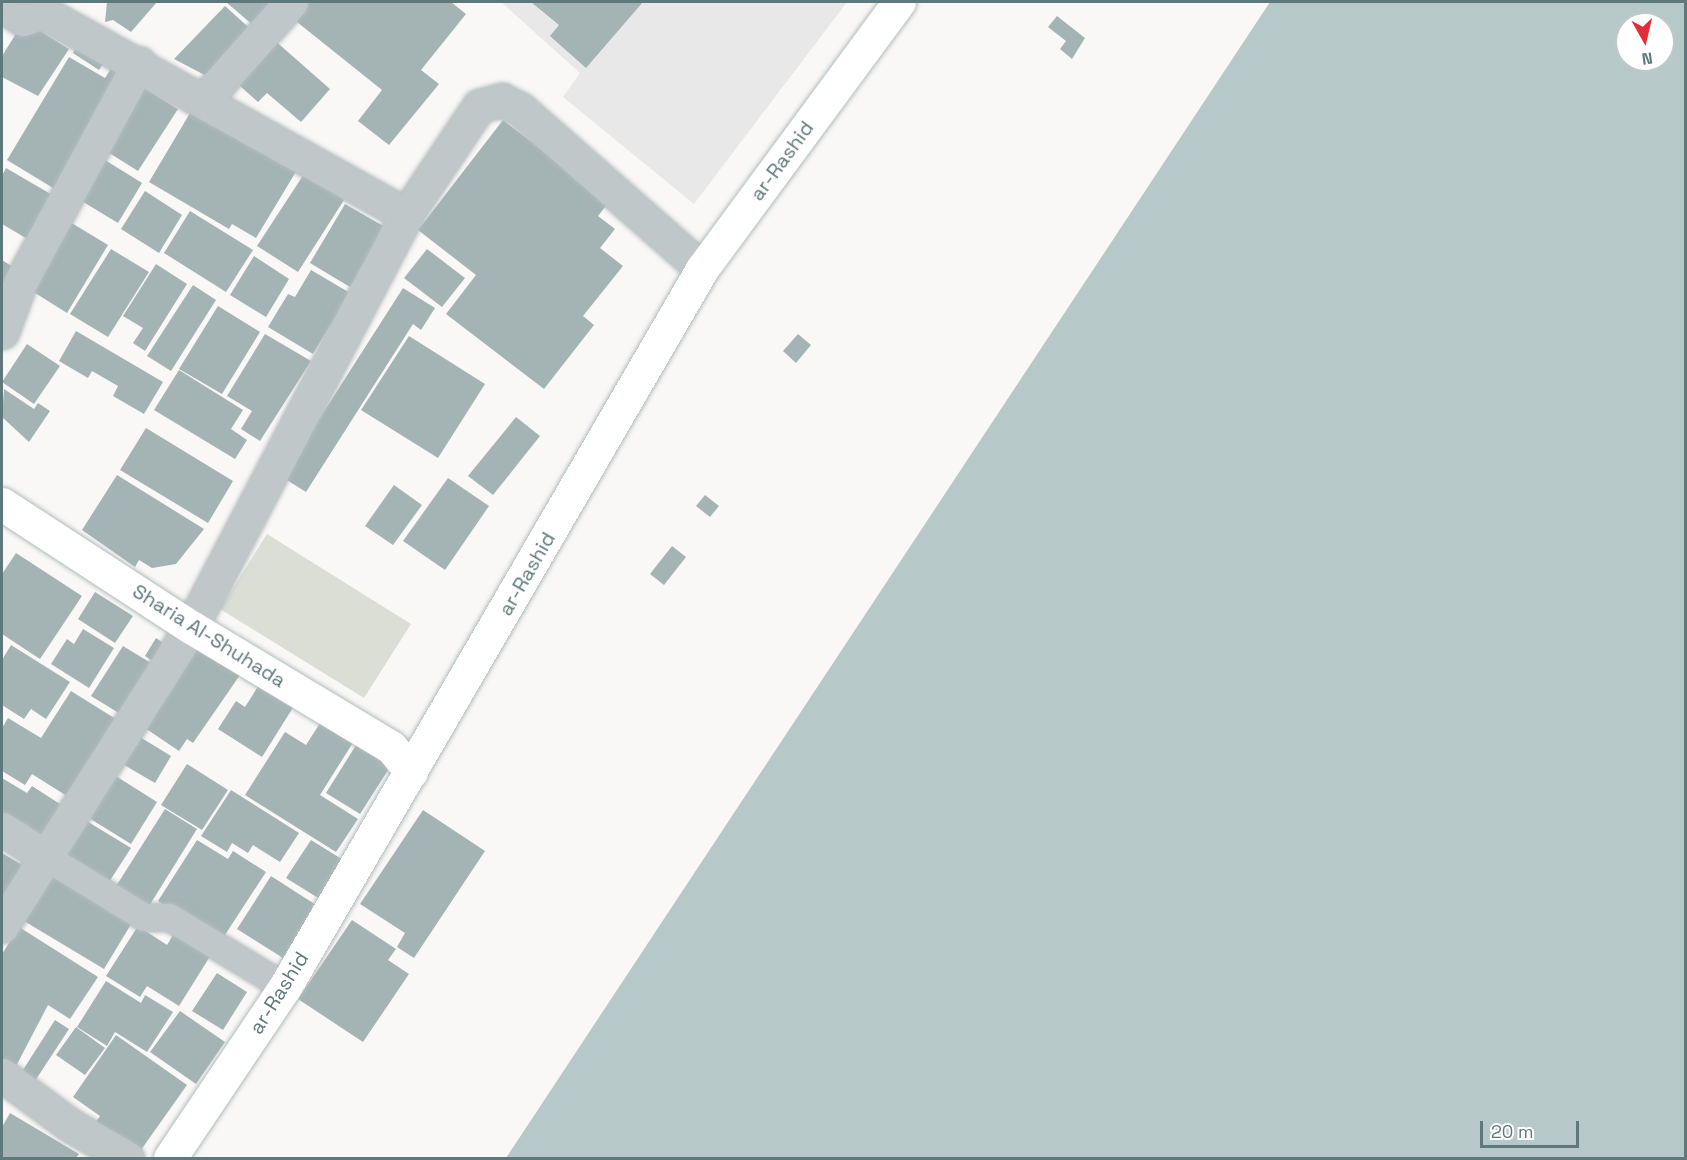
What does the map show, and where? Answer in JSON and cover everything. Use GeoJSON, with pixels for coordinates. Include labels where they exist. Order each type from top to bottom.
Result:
{"type":"FeatureCollection","features":[{"type":"Feature","properties":{"kind":"main road","name":"ar-Rashid"},"geometry":{"type":"LineString","coordinates":[[170,1158],[285,987],[702,270],[899,2]]}},
{"type":"Feature","properties":{"kind":"main road","name":"Sharia Al-Shuhada"},"geometry":{"type":"LineString","coordinates":[[2,504],[191,627],[391,747],[411,772]]}},
{"type":"Feature","properties":{"kind":"street"},"geometry":{"type":"LineString","coordinates":[[204,100],[291,2]]}},
{"type":"Feature","properties":{"kind":"street"},"geometry":{"type":"LineString","coordinates":[[2,5],[23,19],[42,12],[139,63],[406,215]]}},
{"type":"Feature","properties":{"kind":"street"},"geometry":{"type":"LineString","coordinates":[[2,332],[20,283],[139,63]]}},
{"type":"Feature","properties":{"kind":"street"},"geometry":{"type":"LineString","coordinates":[[2,926],[191,627],[406,215],[479,106],[502,100],[520,109],[702,270]]}},
{"type":"Feature","properties":{"kind":"street"},"geometry":{"type":"LineString","coordinates":[[2,829],[144,917],[169,916],[285,987]]}},
{"type":"Feature","properties":{"kind":"street"},"geometry":{"type":"LineString","coordinates":[[2,1075],[70,1125],[127,1158]]}},
{"type":"Feature","properties":{"kind":"shaded area"},"geometry":{"type":"Polygon","coordinates":[[[501,2],[847,2],[694,204],[563,97],[580,73],[501,2]]]}},
{"type":"Feature","properties":{"kind":"shaded area"},"geometry":{"type":"Polygon","coordinates":[[[1270,2],[1685,2],[1685,1158],[506,1158],[1270,2]]]}},
{"type":"Feature","properties":{"kind":"shaded area"},"geometry":{"type":"Polygon","coordinates":[[[267,534],[411,624],[364,698],[220,609],[267,534]]]}},
{"type":"Feature","properties":{"kind":"building"},"geometry":{"type":"Polygon","coordinates":[[[107,2],[157,2],[131,32],[113,20],[105,22],[107,2]]]}},
{"type":"Feature","properties":{"kind":"building"},"geometry":{"type":"Polygon","coordinates":[[[226,2],[275,2],[254,26],[226,2]]]}},
{"type":"Feature","properties":{"kind":"building"},"geometry":{"type":"Polygon","coordinates":[[[305,2],[451,2],[466,14],[421,70],[439,84],[389,145],[358,121],[382,90],[292,18],[305,2]]]}},
{"type":"Feature","properties":{"kind":"building"},"geometry":{"type":"Polygon","coordinates":[[[531,2],[643,2],[586,68],[550,36],[559,25],[531,2]]]}},
{"type":"Feature","properties":{"kind":"building"},"geometry":{"type":"Polygon","coordinates":[[[225,6],[256,34],[216,81],[174,59],[225,6]]]}},
{"type":"Feature","properties":{"kind":"building"},"geometry":{"type":"Polygon","coordinates":[[[1057,16],[1085,38],[1072,59],[1060,49],[1066,41],[1048,27],[1057,16]]]}},
{"type":"Feature","properties":{"kind":"building"},"geometry":{"type":"Polygon","coordinates":[[[24,21],[69,49],[38,96],[2,77],[2,56],[24,21]]]}},
{"type":"Feature","properties":{"kind":"building"},"geometry":{"type":"Polygon","coordinates":[[[83,36],[110,53],[99,70],[73,53],[83,36]]]}},
{"type":"Feature","properties":{"kind":"building"},"geometry":{"type":"Polygon","coordinates":[[[272,38],[330,89],[301,122],[267,93],[258,102],[231,78],[272,38]]]}},
{"type":"Feature","properties":{"kind":"building"},"geometry":{"type":"Polygon","coordinates":[[[69,57],[105,78],[114,64],[129,73],[58,191],[7,160],[69,57]]]}},
{"type":"Feature","properties":{"kind":"building"},"geometry":{"type":"Polygon","coordinates":[[[137,84],[178,109],[138,171],[98,146],[137,84]]]}},
{"type":"Feature","properties":{"kind":"building"},"geometry":{"type":"Polygon","coordinates":[[[193,108],[297,170],[256,238],[232,224],[229,229],[149,182],[193,108]]]}},
{"type":"Feature","properties":{"kind":"building"},"geometry":{"type":"Polygon","coordinates":[[[503,120],[609,202],[598,216],[615,229],[600,248],[623,266],[583,316],[594,325],[544,389],[446,314],[476,275],[418,230],[503,120]]]}},
{"type":"Feature","properties":{"kind":"building"},"geometry":{"type":"Polygon","coordinates":[[[105,160],[142,183],[118,223],[80,200],[105,160]]]}},
{"type":"Feature","properties":{"kind":"building"},"geometry":{"type":"Polygon","coordinates":[[[6,168],[61,200],[36,244],[2,224],[2,176],[6,168]]]}},
{"type":"Feature","properties":{"kind":"building"},"geometry":{"type":"Polygon","coordinates":[[[304,174],[344,200],[298,272],[257,246],[304,174]]]}},
{"type":"Feature","properties":{"kind":"building"},"geometry":{"type":"Polygon","coordinates":[[[145,191],[182,215],[159,253],[121,229],[145,191]]]}},
{"type":"Feature","properties":{"kind":"building"},"geometry":{"type":"Polygon","coordinates":[[[345,204],[385,227],[350,287],[310,263],[345,204]]]}},
{"type":"Feature","properties":{"kind":"building"},"geometry":{"type":"Polygon","coordinates":[[[190,211],[253,250],[226,292],[164,253],[190,211]]]}},
{"type":"Feature","properties":{"kind":"building"},"geometry":{"type":"Polygon","coordinates":[[[65,219],[108,245],[67,313],[24,286],[65,219]]]}},
{"type":"Feature","properties":{"kind":"building"},"geometry":{"type":"Polygon","coordinates":[[[111,249],[149,272],[108,337],[70,314],[111,249]]]}},
{"type":"Feature","properties":{"kind":"building"},"geometry":{"type":"Polygon","coordinates":[[[427,249],[465,278],[442,307],[404,278],[427,249]]]}},
{"type":"Feature","properties":{"kind":"building"},"geometry":{"type":"Polygon","coordinates":[[[254,256],[289,279],[266,317],[230,295],[254,256]]]}},
{"type":"Feature","properties":{"kind":"building"},"geometry":{"type":"Polygon","coordinates":[[[2,260],[21,272],[2,304],[2,260]]]}},
{"type":"Feature","properties":{"kind":"building"},"geometry":{"type":"Polygon","coordinates":[[[156,264],[187,284],[145,351],[133,343],[143,328],[123,316],[156,264]]]}},
{"type":"Feature","properties":{"kind":"building"},"geometry":{"type":"Polygon","coordinates":[[[311,270],[350,293],[313,354],[268,327],[288,294],[295,297],[311,270]]]}},
{"type":"Feature","properties":{"kind":"building"},"geometry":{"type":"Polygon","coordinates":[[[193,285],[216,300],[171,371],[147,356],[193,285]]]}},
{"type":"Feature","properties":{"kind":"building"},"geometry":{"type":"Polygon","coordinates":[[[403,288],[435,308],[421,330],[413,324],[306,492],[282,477],[403,288]]]}},
{"type":"Feature","properties":{"kind":"building"},"geometry":{"type":"Polygon","coordinates":[[[218,306],[260,332],[222,394],[179,369],[218,306]]]}},
{"type":"Feature","properties":{"kind":"building"},"geometry":{"type":"Polygon","coordinates":[[[76,331],[163,382],[144,414],[113,396],[118,386],[92,371],[88,378],[59,361],[76,331]]]}},
{"type":"Feature","properties":{"kind":"building"},"geometry":{"type":"Polygon","coordinates":[[[265,334],[311,361],[260,441],[241,429],[252,411],[227,396],[265,334]]]}},
{"type":"Feature","properties":{"kind":"building"},"geometry":{"type":"Polygon","coordinates":[[[798,334],[811,345],[796,363],[783,351],[798,334]]]}},
{"type":"Feature","properties":{"kind":"building"},"geometry":{"type":"Polygon","coordinates":[[[409,336],[485,384],[438,458],[361,410],[409,336]]]}},
{"type":"Feature","properties":{"kind":"building"},"geometry":{"type":"Polygon","coordinates":[[[27,344],[60,366],[34,404],[2,382],[27,344]]]}},
{"type":"Feature","properties":{"kind":"building"},"geometry":{"type":"Polygon","coordinates":[[[179,370],[243,410],[231,429],[247,440],[235,459],[154,410],[179,370]]]}},
{"type":"Feature","properties":{"kind":"building"},"geometry":{"type":"Polygon","coordinates":[[[4,389],[34,409],[38,403],[50,411],[29,442],[2,417],[4,389]]]}},
{"type":"Feature","properties":{"kind":"building"},"geometry":{"type":"Polygon","coordinates":[[[516,417],[540,436],[493,495],[468,476],[516,417]]]}},
{"type":"Feature","properties":{"kind":"building"},"geometry":{"type":"Polygon","coordinates":[[[146,428],[233,481],[208,523],[120,470],[146,428]]]}},
{"type":"Feature","properties":{"kind":"building"},"geometry":{"type":"Polygon","coordinates":[[[117,475],[204,529],[176,564],[152,568],[139,560],[135,567],[82,530],[117,475]]]}},
{"type":"Feature","properties":{"kind":"building"},"geometry":{"type":"Polygon","coordinates":[[[448,478],[489,506],[445,570],[403,541],[448,478]]]}},
{"type":"Feature","properties":{"kind":"building"},"geometry":{"type":"Polygon","coordinates":[[[394,485],[422,505],[393,545],[365,526],[394,485]]]}},
{"type":"Feature","properties":{"kind":"building"},"geometry":{"type":"Polygon","coordinates":[[[705,495],[719,506],[710,517],[696,506],[705,495]]]}},
{"type":"Feature","properties":{"kind":"building"},"geometry":{"type":"Polygon","coordinates":[[[672,546],[686,557],[664,585],[650,574],[672,546]]]}},
{"type":"Feature","properties":{"kind":"building"},"geometry":{"type":"Polygon","coordinates":[[[16,553],[82,596],[40,659],[2,634],[2,574],[16,553]]]}},
{"type":"Feature","properties":{"kind":"building"},"geometry":{"type":"Polygon","coordinates":[[[95,592],[133,616],[115,643],[78,619],[95,592]]]}},
{"type":"Feature","properties":{"kind":"building"},"geometry":{"type":"Polygon","coordinates":[[[83,629],[114,648],[89,688],[51,664],[67,639],[74,644],[83,629]]]}},
{"type":"Feature","properties":{"kind":"building"},"geometry":{"type":"Polygon","coordinates":[[[156,638],[168,646],[157,664],[145,656],[156,638]]]}},
{"type":"Feature","properties":{"kind":"building"},"geometry":{"type":"Polygon","coordinates":[[[11,645],[70,682],[46,719],[31,709],[24,719],[2,705],[2,660],[11,645]]]}},
{"type":"Feature","properties":{"kind":"building"},"geometry":{"type":"Polygon","coordinates":[[[123,646],[159,668],[127,718],[91,696],[123,646]]]}},
{"type":"Feature","properties":{"kind":"building"},"geometry":{"type":"Polygon","coordinates":[[[197,646],[240,675],[193,743],[187,739],[179,751],[142,726],[197,646]]]}},
{"type":"Feature","properties":{"kind":"building"},"geometry":{"type":"Polygon","coordinates":[[[259,685],[294,706],[262,757],[218,729],[236,701],[245,707],[259,685]]]}},
{"type":"Feature","properties":{"kind":"building"},"geometry":{"type":"Polygon","coordinates":[[[71,691],[119,721],[70,798],[32,774],[25,785],[2,771],[2,728],[8,718],[41,738],[71,691]]]}},
{"type":"Feature","properties":{"kind":"building"},"geometry":{"type":"Polygon","coordinates":[[[322,720],[354,741],[320,795],[358,819],[336,852],[245,795],[285,732],[306,745],[322,720]]]}},
{"type":"Feature","properties":{"kind":"building"},"geometry":{"type":"Polygon","coordinates":[[[135,734],[171,756],[155,783],[119,762],[135,734]]]}},
{"type":"Feature","properties":{"kind":"building"},"geometry":{"type":"Polygon","coordinates":[[[358,742],[392,764],[360,814],[326,793],[358,742]]]}},
{"type":"Feature","properties":{"kind":"building"},"geometry":{"type":"Polygon","coordinates":[[[187,764],[228,790],[202,830],[161,805],[187,764]]]}},
{"type":"Feature","properties":{"kind":"building"},"geometry":{"type":"Polygon","coordinates":[[[111,773],[157,802],[131,844],[84,815],[111,773]]]}},
{"type":"Feature","properties":{"kind":"building"},"geometry":{"type":"Polygon","coordinates":[[[2,778],[27,793],[32,786],[63,806],[42,838],[2,820],[2,778]]]}},
{"type":"Feature","properties":{"kind":"building"},"geometry":{"type":"Polygon","coordinates":[[[231,790],[299,833],[280,862],[253,845],[248,853],[232,843],[227,852],[201,836],[231,790]]]}},
{"type":"Feature","properties":{"kind":"building"},"geometry":{"type":"Polygon","coordinates":[[[165,809],[197,829],[146,911],[113,891],[165,809]]]}},
{"type":"Feature","properties":{"kind":"building"},"geometry":{"type":"Polygon","coordinates":[[[423,810],[485,851],[414,958],[397,947],[405,933],[360,904],[423,810]]]}},
{"type":"Feature","properties":{"kind":"building"},"geometry":{"type":"Polygon","coordinates":[[[85,820],[131,848],[109,882],[63,854],[85,820]]]}},
{"type":"Feature","properties":{"kind":"building"},"geometry":{"type":"Polygon","coordinates":[[[197,840],[228,859],[233,851],[266,872],[221,941],[158,901],[197,840]]]}},
{"type":"Feature","properties":{"kind":"building"},"geometry":{"type":"Polygon","coordinates":[[[311,840],[348,863],[323,901],[286,878],[311,840]]]}},
{"type":"Feature","properties":{"kind":"building"},"geometry":{"type":"Polygon","coordinates":[[[2,853],[29,869],[2,916],[2,853]]]}},
{"type":"Feature","properties":{"kind":"building"},"geometry":{"type":"Polygon","coordinates":[[[53,873],[133,921],[104,969],[24,921],[53,873]]]}},
{"type":"Feature","properties":{"kind":"building"},"geometry":{"type":"Polygon","coordinates":[[[271,876],[316,905],[283,958],[237,929],[271,876]]]}},
{"type":"Feature","properties":{"kind":"building"},"geometry":{"type":"Polygon","coordinates":[[[352,920],[396,949],[388,960],[409,974],[363,1042],[298,999],[352,920]]]}},
{"type":"Feature","properties":{"kind":"building"},"geometry":{"type":"Polygon","coordinates":[[[138,926],[167,945],[178,927],[214,950],[179,1006],[147,986],[140,997],[106,976],[138,926]]]}},
{"type":"Feature","properties":{"kind":"building"},"geometry":{"type":"Polygon","coordinates":[[[19,927],[98,977],[70,1019],[48,1005],[14,1070],[2,1062],[2,954],[19,927]]]}},
{"type":"Feature","properties":{"kind":"building"},"geometry":{"type":"Polygon","coordinates":[[[217,973],[247,992],[223,1030],[192,1011],[217,973]]]}},
{"type":"Feature","properties":{"kind":"building"},"geometry":{"type":"Polygon","coordinates":[[[106,981],[141,1003],[145,995],[173,1012],[147,1052],[115,1032],[107,1046],[77,1027],[106,981]]]}},
{"type":"Feature","properties":{"kind":"building"},"geometry":{"type":"Polygon","coordinates":[[[180,1011],[225,1042],[196,1084],[150,1052],[180,1011]]]}},
{"type":"Feature","properties":{"kind":"building"},"geometry":{"type":"Polygon","coordinates":[[[55,1020],[69,1029],[33,1084],[19,1076],[55,1020]]]}},
{"type":"Feature","properties":{"kind":"building"},"geometry":{"type":"Polygon","coordinates":[[[76,1027],[105,1048],[85,1075],[56,1055],[76,1027]]]}},
{"type":"Feature","properties":{"kind":"building"},"geometry":{"type":"Polygon","coordinates":[[[116,1035],[187,1085],[136,1157],[92,1127],[100,1116],[73,1097],[116,1035]]]}},
{"type":"Feature","properties":{"kind":"building"},"geometry":{"type":"Polygon","coordinates":[[[10,1113],[79,1154],[76,1158],[2,1158],[2,1127],[10,1113]]]}}]}
